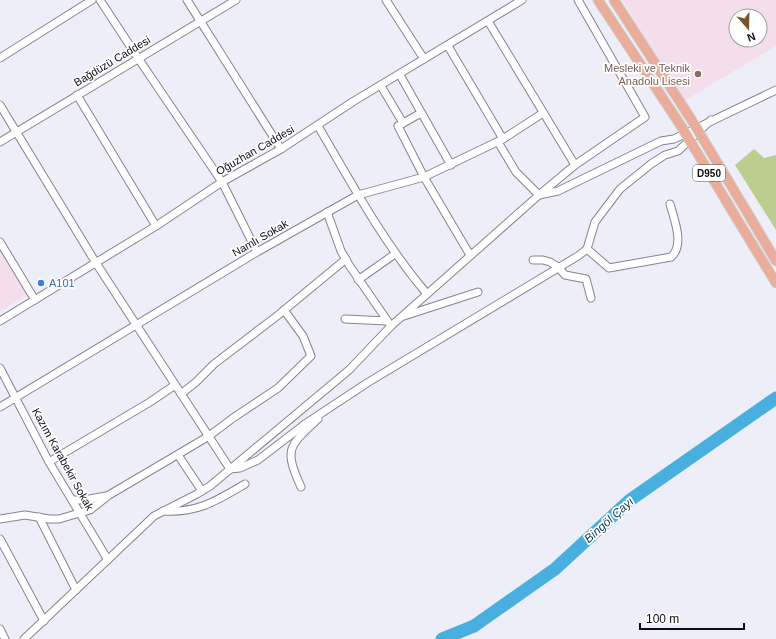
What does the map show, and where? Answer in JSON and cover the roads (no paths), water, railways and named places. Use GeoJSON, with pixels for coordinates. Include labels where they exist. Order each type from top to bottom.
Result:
{"type":"FeatureCollection","features":[{"type":"Feature","properties":{"kind":"main road","name":"D950"},"geometry":{"type":"LineString","coordinates":[[598,0],[681,126],[776,283]]}},
{"type":"Feature","properties":{"kind":"main road","name":"D950"},"geometry":{"type":"LineString","coordinates":[[614,0],[691,119],[776,260]]}},
{"type":"Feature","properties":{"kind":"street"},"geometry":{"type":"LineString","coordinates":[[0,58],[92,0]]}},
{"type":"Feature","properties":{"kind":"street"},"geometry":{"type":"LineString","coordinates":[[100,0],[222,182],[257,252]]}},
{"type":"Feature","properties":{"kind":"street"},"geometry":{"type":"LineString","coordinates":[[187,0],[281,150]]}},
{"type":"Feature","properties":{"kind":"street","name":"Bağdüzü Caddesi"},"geometry":{"type":"LineString","coordinates":[[0,142],[236,0]]}},
{"type":"Feature","properties":{"kind":"street"},"geometry":{"type":"LineString","coordinates":[[386,0],[424,59]]}},
{"type":"Feature","properties":{"kind":"street","name":"Oğuzhan Caddesi"},"geometry":{"type":"LineString","coordinates":[[0,321],[156,226],[222,182],[281,150],[424,59],[448,46],[522,0]]}},
{"type":"Feature","properties":{"kind":"street"},"geometry":{"type":"LineString","coordinates":[[401,317],[470,254],[575,165],[645,117],[578,0]]}},
{"type":"Feature","properties":{"kind":"street"},"geometry":{"type":"LineString","coordinates":[[488,21],[575,165]]}},
{"type":"Feature","properties":{"kind":"street"},"geometry":{"type":"LineString","coordinates":[[448,46],[516,172],[539,195]]}},
{"type":"Feature","properties":{"kind":"street"},"geometry":{"type":"LineString","coordinates":[[400,75],[451,165]]}},
{"type":"Feature","properties":{"kind":"street"},"geometry":{"type":"LineString","coordinates":[[381,86],[403,123]]}},
{"type":"Feature","properties":{"kind":"street"},"geometry":{"type":"LineString","coordinates":[[539,195],[558,191],[660,141],[674,139],[710,120],[776,90]]}},
{"type":"Feature","properties":{"kind":"street"},"geometry":{"type":"LineString","coordinates":[[77,95],[156,226]]}},
{"type":"Feature","properties":{"kind":"street"},"geometry":{"type":"LineString","coordinates":[[0,105],[96,263],[230,469]]}},
{"type":"Feature","properties":{"kind":"street"},"geometry":{"type":"LineString","coordinates":[[421,113],[398,126],[424,177],[470,254]]}},
{"type":"Feature","properties":{"kind":"street","name":"Namlı Sokak"},"geometry":{"type":"LineString","coordinates":[[0,408],[257,252],[358,195],[424,177],[500,141],[543,114]]}},
{"type":"Feature","properties":{"kind":"street"},"geometry":{"type":"LineString","coordinates":[[230,469],[240,468],[258,460],[305,424],[368,383],[588,249],[595,222],[620,188],[664,155],[678,151],[710,120]]}},
{"type":"Feature","properties":{"kind":"street"},"geometry":{"type":"LineString","coordinates":[[318,126],[358,195],[395,254],[427,294]]}},
{"type":"Feature","properties":{"kind":"street"},"geometry":{"type":"LineString","coordinates":[[588,249],[609,268],[671,257],[677,248],[678,234],[670,204]]}},
{"type":"Feature","properties":{"kind":"street"},"geometry":{"type":"LineString","coordinates":[[327,212],[346,259],[358,280],[389,323]]}},
{"type":"Feature","properties":{"kind":"street"},"geometry":{"type":"LineString","coordinates":[[0,242],[35,300]]}},
{"type":"Feature","properties":{"kind":"street"},"geometry":{"type":"LineString","coordinates":[[358,280],[395,254]]}},
{"type":"Feature","properties":{"kind":"street"},"geometry":{"type":"LineString","coordinates":[[181,394],[196,382],[214,364],[284,310],[346,259]]}},
{"type":"Feature","properties":{"kind":"street"},"geometry":{"type":"LineString","coordinates":[[533,260],[543,260],[558,267],[565,275],[586,279],[591,298]]}},
{"type":"Feature","properties":{"kind":"street"},"geometry":{"type":"LineString","coordinates":[[24,639],[154,516],[162,510],[202,491],[349,370],[389,323],[401,317],[478,292]]}},
{"type":"Feature","properties":{"kind":"street"},"geometry":{"type":"LineString","coordinates":[[0,519],[25,515],[59,519],[80,514],[102,502],[109,495],[209,436],[278,388],[311,356],[303,336],[284,310]]}},
{"type":"Feature","properties":{"kind":"street"},"geometry":{"type":"LineString","coordinates":[[345,319],[389,323]]}},
{"type":"Feature","properties":{"kind":"street","name":"Kazım Karabekir Sokak"},"geometry":{"type":"LineString","coordinates":[[0,368],[17,397],[49,462],[108,560]]}},
{"type":"Feature","properties":{"kind":"street"},"geometry":{"type":"LineString","coordinates":[[49,462],[144,406],[175,385]]}},
{"type":"Feature","properties":{"kind":"street"},"geometry":{"type":"LineString","coordinates":[[301,487],[290,456],[293,446],[330,408]]}},
{"type":"Feature","properties":{"kind":"street"},"geometry":{"type":"LineString","coordinates":[[178,455],[202,491]]}},
{"type":"Feature","properties":{"kind":"street"},"geometry":{"type":"LineString","coordinates":[[162,510],[181,512],[197,509],[245,484]]}},
{"type":"Feature","properties":{"kind":"street"},"geometry":{"type":"LineString","coordinates":[[72,500],[84,500],[109,495]]}},
{"type":"Feature","properties":{"kind":"street"},"geometry":{"type":"LineString","coordinates":[[38,517],[76,590]]}},
{"type":"Feature","properties":{"kind":"street"},"geometry":{"type":"LineString","coordinates":[[0,539],[44,621]]}},
{"type":"Feature","properties":{"kind":"street"},"geometry":{"type":"LineString","coordinates":[[0,629],[6,639]]}},
{"type":"Feature","properties":{"kind":"waterway","name":"Bingöl Çayı"},"geometry":{"type":"LineString","coordinates":[[442,639],[474,626],[555,569],[630,500],[776,398]]}},
{"type":"Feature","properties":{"kind":"place","name":"Mesleki ve Teknik Anadolu Lisesi"},"geometry":{"type":"Point","coordinates":[698,74]}},
{"type":"Feature","properties":{"kind":"place","name":"A101"},"geometry":{"type":"Point","coordinates":[41,283]}}]}
